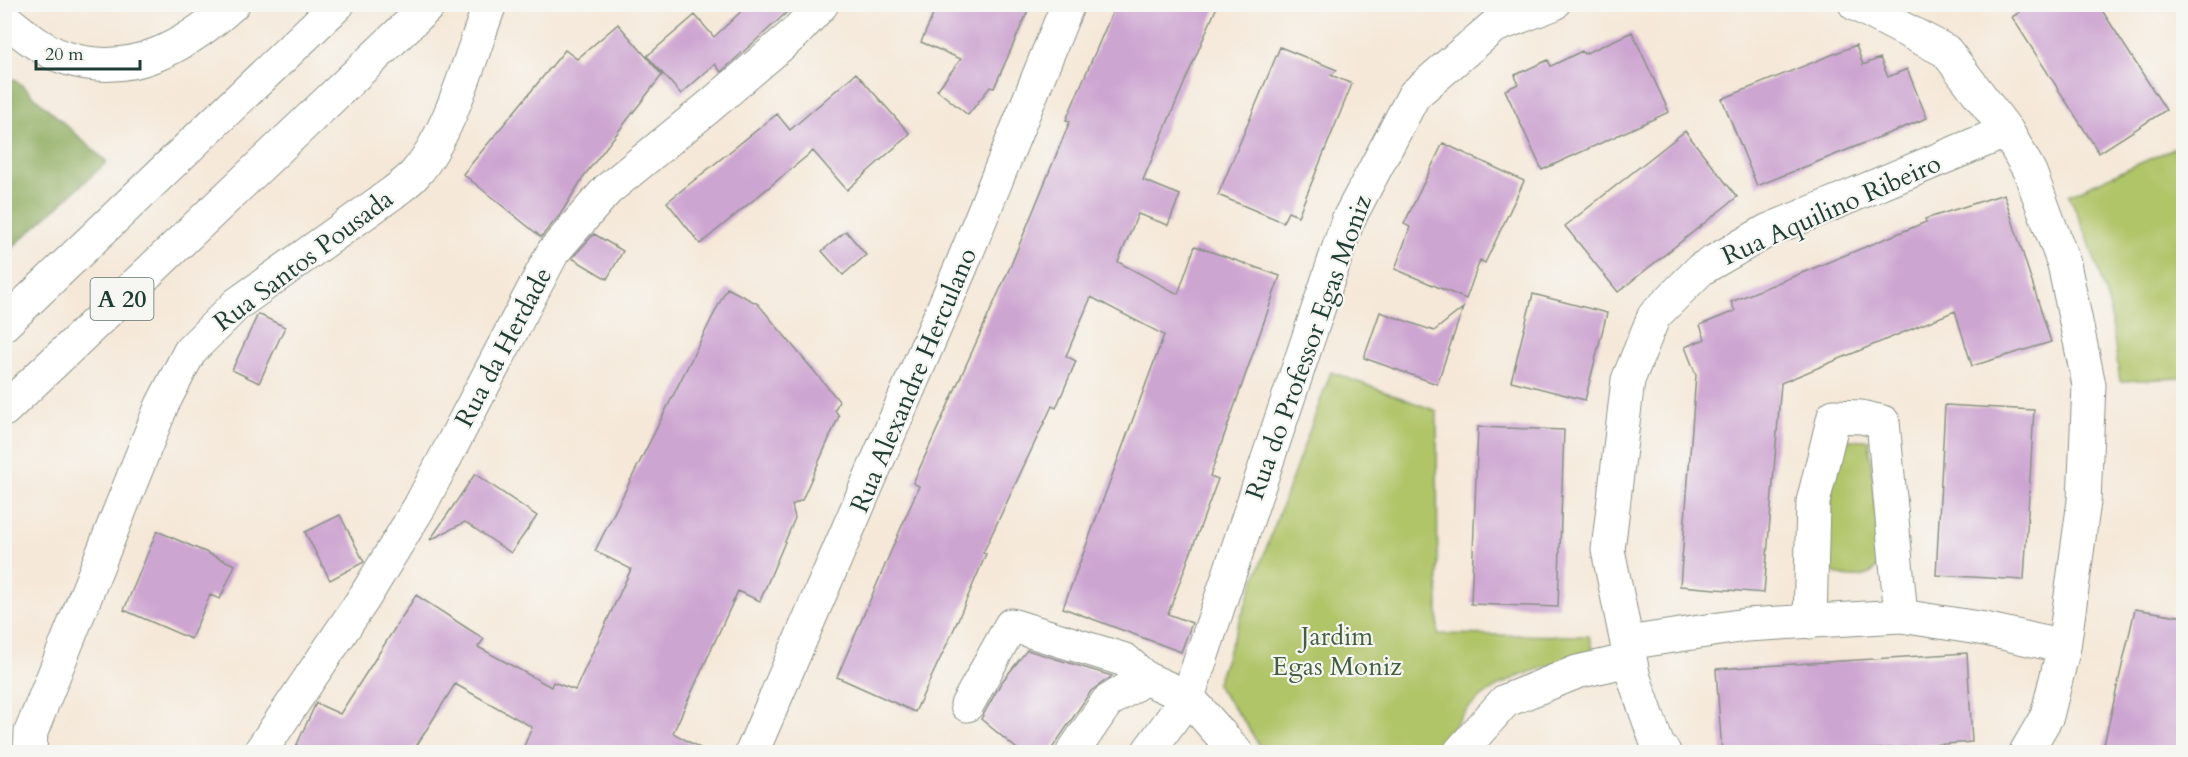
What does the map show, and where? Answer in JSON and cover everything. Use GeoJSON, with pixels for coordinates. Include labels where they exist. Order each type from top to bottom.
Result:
{"type":"FeatureCollection","features":[{"type":"Feature","properties":{"kind":"main road"},"geometry":{"type":"LineString","coordinates":[[4,18],[36,42],[64,58],[94,64],[122,64],[152,58],[183,45],[233,4]]}},
{"type":"Feature","properties":{"kind":"main road","name":"A 20"},"geometry":{"type":"LineString","coordinates":[[4,324],[338,4]]}},
{"type":"Feature","properties":{"kind":"main road","name":"A 20"},"geometry":{"type":"LineString","coordinates":[[4,410],[430,4]]}},
{"type":"Feature","properties":{"kind":"main road","name":"Rua Santos Pousada"},"geometry":{"type":"LineString","coordinates":[[30,753],[31,732],[162,405],[190,351],[237,304],[394,192],[415,174],[431,151],[446,120],[490,4]]}},
{"type":"Feature","properties":{"kind":"main road","name":"Rua da Herdade"},"geometry":{"type":"LineString","coordinates":[[260,753],[364,598],[420,506],[553,252],[607,190],[795,33],[822,4]]}},
{"type":"Feature","properties":{"kind":"main road","name":"Rua Alexandre Herculano"},"geometry":{"type":"LineString","coordinates":[[752,753],[962,267],[1068,4]]}},
{"type":"Feature","properties":{"kind":"main road","name":"Rua do Professor Egas Moniz"},"geometry":{"type":"LineString","coordinates":[[1148,753],[1188,697],[1348,220],[1414,95],[1493,27],[1553,4]]}},
{"type":"Feature","properties":{"kind":"main road"},"geometry":{"type":"LineString","coordinates":[[1855,4],[1946,51],[2007,131],[2030,172],[2064,264],[2089,385],[2084,501],[2064,647],[2048,716],[2026,753]]}},
{"type":"Feature","properties":{"kind":"main road","name":"Rua Aquilino Ribeiro"},"geometry":{"type":"LineString","coordinates":[[1664,753],[1658,746],[1628,652],[1608,550],[1628,380],[1654,316],[1701,269],[1767,231],[2007,131]]}},
{"type":"Feature","properties":{"kind":"main road"},"geometry":{"type":"LineString","coordinates":[[1810,622],[1814,502],[1834,416],[1861,417],[1883,422],[1901,616]]}},
{"type":"Feature","properties":{"kind":"main road"},"geometry":{"type":"LineString","coordinates":[[1460,753],[1505,701],[1628,652],[1746,625],[1901,616],[1985,629],[2064,647]]}},
{"type":"Feature","properties":{"kind":"main road"},"geometry":{"type":"LineString","coordinates":[[967,705],[1011,625],[1125,660],[1145,678],[1188,697],[1236,753]]}},
{"type":"Feature","properties":{"kind":"main road"},"geometry":{"type":"LineString","coordinates":[[1073,753],[1107,702],[1145,678]]}},
{"type":"Feature","properties":{"kind":"green space"},"geometry":{"type":"Polygon","coordinates":[[[15,79],[107,162],[5,254],[5,81],[15,79]]]}},
{"type":"Feature","properties":{"kind":"green space"},"geometry":{"type":"Polygon","coordinates":[[[2183,144],[2183,378],[2120,381],[2109,304],[2087,236],[2069,195],[2183,144]]]}},
{"type":"Feature","properties":{"kind":"green space","name":"Jardim Egas Moniz"},"geometry":{"type":"Polygon","coordinates":[[[1331,372],[1437,411],[1438,634],[1589,636],[1594,652],[1537,669],[1483,695],[1456,723],[1441,752],[1263,752],[1246,724],[1216,685],[1331,372]]]}},
{"type":"Feature","properties":{"kind":"green space"},"geometry":{"type":"Polygon","coordinates":[[[1847,440],[1869,440],[1879,550],[1878,566],[1867,575],[1859,577],[1844,576],[1830,570],[1825,565],[1835,451],[1839,444],[1847,440]]]}},
{"type":"Feature","properties":{"kind":"building"},"geometry":{"type":"Polygon","coordinates":[[[749,4],[796,4],[721,72],[715,64],[681,94],[647,56],[695,15],[714,37],[749,4]]]}},
{"type":"Feature","properties":{"kind":"building"},"geometry":{"type":"Polygon","coordinates":[[[938,4],[1031,4],[994,88],[990,87],[968,115],[937,90],[961,59],[921,42],[938,4]]]}},
{"type":"Feature","properties":{"kind":"building"},"geometry":{"type":"Polygon","coordinates":[[[1116,4],[1218,4],[1143,180],[1180,195],[1168,225],[1138,214],[1118,262],[1178,294],[1195,246],[1280,276],[1210,476],[1218,479],[1168,614],[1192,623],[1181,652],[1063,608],[1164,335],[1091,297],[1066,356],[1076,361],[1056,408],[1052,406],[983,553],[986,554],[954,629],[915,712],[837,677],[919,486],[913,483],[1011,265],[1070,121],[1066,120],[1116,4]]]}},
{"type":"Feature","properties":{"kind":"building"},"geometry":{"type":"Polygon","coordinates":[[[2032,4],[2098,4],[2166,110],[2099,153],[2012,17],[2032,4]]]}},
{"type":"Feature","properties":{"kind":"building"},"geometry":{"type":"Polygon","coordinates":[[[618,24],[662,75],[584,176],[560,215],[541,237],[463,174],[565,50],[577,59],[618,24]]]}},
{"type":"Feature","properties":{"kind":"building"},"geometry":{"type":"Polygon","coordinates":[[[1632,32],[1669,112],[1542,170],[1505,90],[1518,84],[1515,75],[1548,60],[1551,66],[1582,51],[1584,54],[1632,32]]]}},
{"type":"Feature","properties":{"kind":"building"},"geometry":{"type":"Polygon","coordinates":[[[1856,45],[1863,65],[1880,58],[1888,77],[1907,69],[1927,118],[1757,186],[1722,99],[1856,45]]]}},
{"type":"Feature","properties":{"kind":"building"},"geometry":{"type":"Polygon","coordinates":[[[1280,47],[1337,70],[1331,75],[1352,84],[1298,216],[1288,212],[1283,222],[1218,195],[1280,47]]]}},
{"type":"Feature","properties":{"kind":"building"},"geometry":{"type":"Polygon","coordinates":[[[856,73],[910,134],[847,190],[813,151],[700,244],[667,202],[777,114],[790,130],[856,73]]]}},
{"type":"Feature","properties":{"kind":"building"},"geometry":{"type":"Polygon","coordinates":[[[1685,131],[1737,197],[1618,292],[1565,226],[1685,131]]]}},
{"type":"Feature","properties":{"kind":"building"},"geometry":{"type":"Polygon","coordinates":[[[1443,143],[1524,181],[1485,263],[1480,260],[1466,299],[1395,269],[1410,227],[1404,224],[1443,143]]]}},
{"type":"Feature","properties":{"kind":"building"},"geometry":{"type":"Polygon","coordinates":[[[2004,194],[2051,342],[1972,366],[1955,311],[1781,383],[1764,593],[1680,586],[1696,375],[1685,347],[1705,339],[1700,325],[1735,311],[1731,302],[1926,222],[1925,219],[2004,194]]]}},
{"type":"Feature","properties":{"kind":"building"},"geometry":{"type":"Polygon","coordinates":[[[846,231],[866,255],[843,275],[822,251],[846,231]]]}},
{"type":"Feature","properties":{"kind":"building"},"geometry":{"type":"Polygon","coordinates":[[[594,234],[623,251],[607,279],[572,258],[594,234]]]}},
{"type":"Feature","properties":{"kind":"building"},"geometry":{"type":"Polygon","coordinates":[[[727,288],[758,304],[839,401],[835,410],[839,416],[802,500],[792,505],[795,518],[760,601],[738,591],[673,733],[709,753],[521,753],[532,727],[455,684],[412,753],[293,753],[316,703],[340,714],[416,595],[484,639],[478,647],[551,687],[553,682],[575,690],[631,569],[595,551],[727,288]]]}},
{"type":"Feature","properties":{"kind":"building"},"geometry":{"type":"Polygon","coordinates":[[[1533,294],[1607,313],[1585,400],[1511,381],[1533,294]]]}},
{"type":"Feature","properties":{"kind":"building"},"geometry":{"type":"Polygon","coordinates":[[[1463,308],[1437,384],[1364,358],[1380,312],[1434,331],[1463,308]]]}},
{"type":"Feature","properties":{"kind":"building"},"geometry":{"type":"Polygon","coordinates":[[[258,314],[285,327],[259,383],[232,370],[258,314]]]}},
{"type":"Feature","properties":{"kind":"building"},"geometry":{"type":"Polygon","coordinates":[[[1945,405],[2034,410],[2024,580],[1936,575],[1945,405]]]}},
{"type":"Feature","properties":{"kind":"building"},"geometry":{"type":"Polygon","coordinates":[[[1478,427],[1564,430],[1558,607],[1471,604],[1478,427]]]}},
{"type":"Feature","properties":{"kind":"building"},"geometry":{"type":"Polygon","coordinates":[[[475,474],[537,516],[511,553],[465,522],[430,540],[475,474]]]}},
{"type":"Feature","properties":{"kind":"building"},"geometry":{"type":"Polygon","coordinates":[[[340,515],[364,562],[330,580],[305,532],[340,515]]]}},
{"type":"Feature","properties":{"kind":"building"},"geometry":{"type":"Polygon","coordinates":[[[157,531],[235,565],[220,599],[210,595],[191,639],[124,610],[157,531]]]}},
{"type":"Feature","properties":{"kind":"building"},"geometry":{"type":"Polygon","coordinates":[[[2135,609],[2184,617],[2184,724],[2178,753],[2102,753],[2135,609]]]}},
{"type":"Feature","properties":{"kind":"building"},"geometry":{"type":"Polygon","coordinates":[[[1027,650],[1112,676],[1091,691],[1049,753],[1022,753],[981,719],[1001,683],[1027,650]]]}},
{"type":"Feature","properties":{"kind":"building"},"geometry":{"type":"Polygon","coordinates":[[[1967,653],[1972,742],[1824,753],[1722,753],[1716,669],[1967,653]]]}}]}
